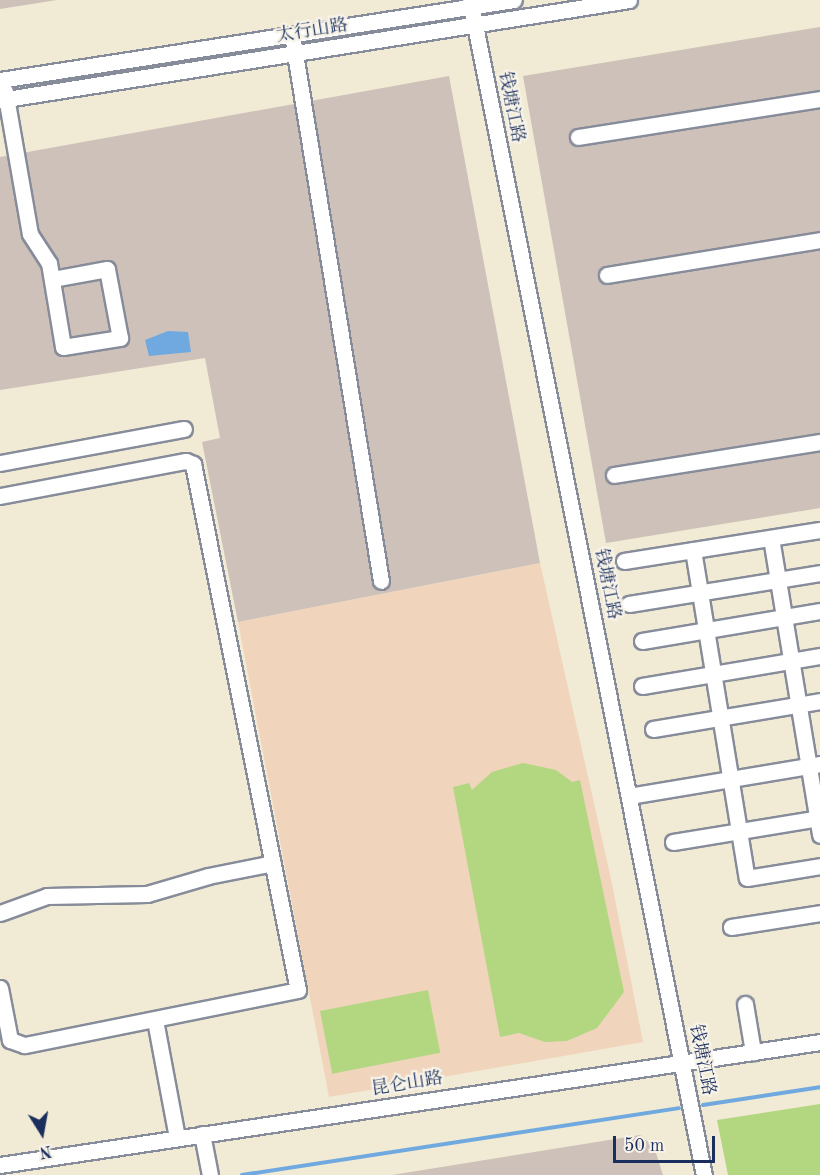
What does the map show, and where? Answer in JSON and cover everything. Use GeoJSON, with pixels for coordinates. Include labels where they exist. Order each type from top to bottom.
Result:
{"type":"FeatureCollection","features":[{"type":"Feature","properties":{"kind":"street","name":"太行山路"},"geometry":{"type":"LineString","coordinates":[[1,80],[292,35],[471,3],[514,0]]}},
{"type":"Feature","properties":{"kind":"street","name":"太行山路"},"geometry":{"type":"LineString","coordinates":[[3,99],[629,0]]}},
{"type":"Feature","properties":{"kind":"street","name":"钱塘江路"},"geometry":{"type":"LineString","coordinates":[[471,3],[704,1175]]}},
{"type":"Feature","properties":{"kind":"street"},"geometry":{"type":"LineString","coordinates":[[292,35],[381,581]]}},
{"type":"Feature","properties":{"kind":"street"},"geometry":{"type":"LineString","coordinates":[[1,80],[30,234],[45,255],[52,279],[63,347],[120,338],[107,269],[52,279]]}},
{"type":"Feature","properties":{"kind":"street"},"geometry":{"type":"LineString","coordinates":[[578,137],[820,99]]}},
{"type":"Feature","properties":{"kind":"street"},"geometry":{"type":"LineString","coordinates":[[607,275],[820,240]]}},
{"type":"Feature","properties":{"kind":"street"},"geometry":{"type":"LineString","coordinates":[[0,463],[184,429]]}},
{"type":"Feature","properties":{"kind":"street"},"geometry":{"type":"LineString","coordinates":[[614,475],[820,442]]}},
{"type":"Feature","properties":{"kind":"street"},"geometry":{"type":"LineString","coordinates":[[0,496],[186,461],[193,464],[298,990],[37,1045],[16,1044],[10,1040],[0,988]]}},
{"type":"Feature","properties":{"kind":"street"},"geometry":{"type":"LineString","coordinates":[[624,561],[820,530]]}},
{"type":"Feature","properties":{"kind":"street"},"geometry":{"type":"LineString","coordinates":[[771,538],[798,705],[814,765],[820,834]]}},
{"type":"Feature","properties":{"kind":"street"},"geometry":{"type":"LineString","coordinates":[[693,550],[747,878],[820,866]]}},
{"type":"Feature","properties":{"kind":"street"},"geometry":{"type":"LineString","coordinates":[[628,604],[820,573]]}},
{"type":"Feature","properties":{"kind":"street"},"geometry":{"type":"LineString","coordinates":[[642,641],[820,611]]}},
{"type":"Feature","properties":{"kind":"street"},"geometry":{"type":"LineString","coordinates":[[642,686],[820,656]]}},
{"type":"Feature","properties":{"kind":"street"},"geometry":{"type":"LineString","coordinates":[[653,729],[820,701]]}},
{"type":"Feature","properties":{"kind":"street"},"geometry":{"type":"LineString","coordinates":[[629,796],[814,765]]}},
{"type":"Feature","properties":{"kind":"street"},"geometry":{"type":"LineString","coordinates":[[673,842],[819,819]]}},
{"type":"Feature","properties":{"kind":"street"},"geometry":{"type":"LineString","coordinates":[[0,913],[46,896],[147,894],[208,876],[273,863]]}},
{"type":"Feature","properties":{"kind":"street"},"geometry":{"type":"LineString","coordinates":[[731,927],[820,913]]}},
{"type":"Feature","properties":{"kind":"street"},"geometry":{"type":"LineString","coordinates":[[745,1004],[753,1052]]}},
{"type":"Feature","properties":{"kind":"street"},"geometry":{"type":"LineString","coordinates":[[154,1020],[177,1138]]}},
{"type":"Feature","properties":{"kind":"street","name":"昆仑山路"},"geometry":{"type":"LineString","coordinates":[[0,1165],[820,1042]]}},
{"type":"Feature","properties":{"kind":"street"},"geometry":{"type":"LineString","coordinates":[[202,1134],[210,1175]]}},
{"type":"Feature","properties":{"kind":"shaded area"},"geometry":{"type":"Polygon","coordinates":[[[0,0],[57,0],[0,9],[0,0]]]}},
{"type":"Feature","properties":{"kind":"shaded area"},"geometry":{"type":"Polygon","coordinates":[[[820,27],[820,508],[606,543],[523,76],[820,27]]]}},
{"type":"Feature","properties":{"kind":"shaded area"},"geometry":{"type":"Polygon","coordinates":[[[449,76],[540,563],[238,622],[202,442],[220,438],[205,358],[0,390],[0,157],[449,76]]]}},
{"type":"Feature","properties":{"kind":"shaded area"},"geometry":{"type":"Polygon","coordinates":[[[540,563],[611,879],[643,1042],[329,1097],[238,622],[540,563]]]}},
{"type":"Feature","properties":{"kind":"shaded area"},"geometry":{"type":"Polygon","coordinates":[[[640,1135],[654,1147],[663,1175],[392,1175],[640,1135]]]}},
{"type":"Feature","properties":{"kind":"green space"},"geometry":{"type":"Polygon","coordinates":[[[523,763],[556,770],[572,782],[580,780],[624,992],[597,1028],[567,1041],[545,1042],[519,1033],[500,1037],[453,787],[469,783],[472,790],[492,772],[523,763]]]}},
{"type":"Feature","properties":{"kind":"green space"},"geometry":{"type":"Polygon","coordinates":[[[428,990],[440,1053],[332,1074],[320,1011],[428,990]]]}},
{"type":"Feature","properties":{"kind":"green space"},"geometry":{"type":"Polygon","coordinates":[[[820,1104],[820,1175],[728,1175],[717,1120],[820,1104]]]}},
{"type":"Feature","properties":{"kind":"water"},"geometry":{"type":"Polygon","coordinates":[[[168,331],[188,332],[191,352],[149,356],[145,340],[168,331]]]}},
{"type":"Feature","properties":{"kind":"waterway"},"geometry":{"type":"LineString","coordinates":[[703,1105],[820,1087]]}},
{"type":"Feature","properties":{"kind":"waterway"},"geometry":{"type":"LineString","coordinates":[[242,1175],[679,1108]]}}]}
